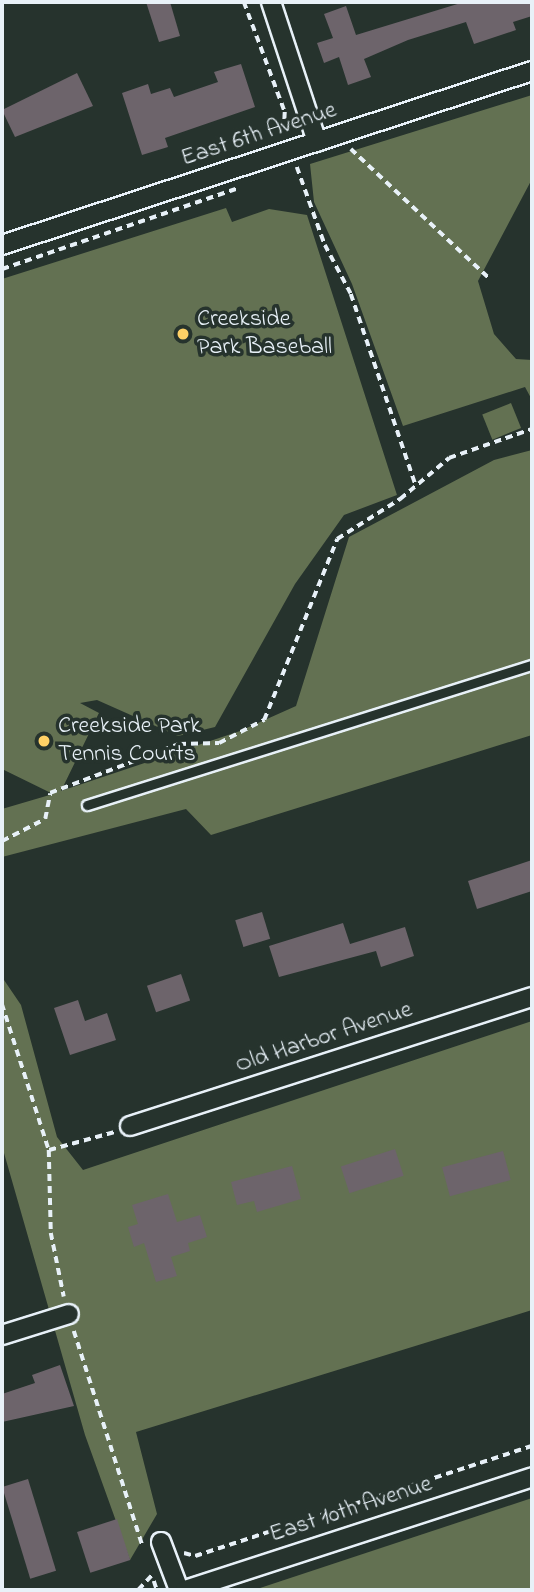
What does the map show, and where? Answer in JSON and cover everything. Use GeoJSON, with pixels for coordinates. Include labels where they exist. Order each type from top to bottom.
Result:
{"type":"FeatureCollection","features":[{"type":"Feature","properties":{"kind":"street"},"geometry":{"type":"LineString","coordinates":[[271,2],[317,142]]}},
{"type":"Feature","properties":{"kind":"street","name":"East 6th Avenue"},"geometry":{"type":"LineString","coordinates":[[2,245],[532,71]]}},
{"type":"Feature","properties":{"kind":"street","name":"Old Harbor Avenue"},"geometry":{"type":"LineString","coordinates":[[130,1126],[532,997]]}},
{"type":"Feature","properties":{"kind":"street"},"geometry":{"type":"LineString","coordinates":[[2,1335],[69,1314]]}},
{"type":"Feature","properties":{"kind":"street","name":"East 10th Avenue"},"geometry":{"type":"LineString","coordinates":[[185,1590],[532,1476]]}},
{"type":"Feature","properties":{"kind":"street"},"geometry":{"type":"LineString","coordinates":[[164,1549],[179,1590]]}},
{"type":"Feature","properties":{"kind":"lane"},"geometry":{"type":"LineString","coordinates":[[88,805],[532,665]]}},
{"type":"Feature","properties":{"kind":"path"},"geometry":{"type":"LineString","coordinates":[[244,2],[285,112],[283,130]]}},
{"type":"Feature","properties":{"kind":"path"},"geometry":{"type":"LineString","coordinates":[[351,149],[489,278]]}},
{"type":"Feature","properties":{"kind":"path"},"geometry":{"type":"LineString","coordinates":[[295,161],[325,244],[352,294],[416,486]]}},
{"type":"Feature","properties":{"kind":"path"},"geometry":{"type":"LineString","coordinates":[[2,269],[207,202],[248,181]]}},
{"type":"Feature","properties":{"kind":"path"},"geometry":{"type":"LineString","coordinates":[[2,841],[45,819],[50,793],[179,744],[219,743],[264,720],[337,539],[416,486],[449,458],[532,429]]}},
{"type":"Feature","properties":{"kind":"path"},"geometry":{"type":"LineString","coordinates":[[2,1004],[49,1150],[51,1233],[69,1314],[145,1550]]}},
{"type":"Feature","properties":{"kind":"path"},"geometry":{"type":"LineString","coordinates":[[49,1150],[130,1126]]}},
{"type":"Feature","properties":{"kind":"path"},"geometry":{"type":"LineString","coordinates":[[164,1549],[189,1551],[195,1556],[532,1446]]}},
{"type":"Feature","properties":{"kind":"path"},"geometry":{"type":"LineString","coordinates":[[138,1590],[152,1575]]}},
{"type":"Feature","properties":{"kind":"green space"},"geometry":{"type":"Polygon","coordinates":[[[532,95],[532,179],[478,281],[494,334],[516,359],[532,360],[532,400],[525,387],[403,426],[352,284],[314,202],[310,164],[532,95]]]}},
{"type":"Feature","properties":{"kind":"green space"},"geometry":{"type":"Polygon","coordinates":[[[226,208],[232,222],[269,209],[307,215],[397,495],[344,515],[295,584],[215,727],[178,736],[97,700],[80,703],[99,713],[61,791],[240,731],[296,706],[349,537],[494,460],[532,450],[532,735],[211,835],[186,809],[2,857],[2,809],[53,794],[2,769],[2,279],[226,208]]]}},
{"type":"Feature","properties":{"kind":"green space"},"geometry":{"type":"Polygon","coordinates":[[[511,403],[521,428],[492,440],[482,415],[511,403]]]}},
{"type":"Feature","properties":{"kind":"green space"},"geometry":{"type":"Polygon","coordinates":[[[2,977],[21,1005],[57,1137],[83,1170],[532,1021],[532,1310],[136,1432],[157,1514],[130,1560],[85,1435],[2,1146],[2,977]]]}},
{"type":"Feature","properties":{"kind":"green space"},"geometry":{"type":"Polygon","coordinates":[[[532,1498],[532,1590],[254,1590],[532,1498]]]}},
{"type":"Feature","properties":{"kind":"building"},"geometry":{"type":"Polygon","coordinates":[[[146,2],[170,2],[180,36],[159,42],[146,2]]]}},
{"type":"Feature","properties":{"kind":"building"},"geometry":{"type":"Polygon","coordinates":[[[464,2],[532,2],[532,16],[513,22],[516,30],[474,44],[466,22],[408,40],[364,59],[371,77],[348,85],[339,57],[324,63],[317,43],[333,38],[324,14],[346,6],[356,35],[464,2]]]}},
{"type":"Feature","properties":{"kind":"building"},"geometry":{"type":"Polygon","coordinates":[[[241,64],[255,107],[165,138],[168,147],[142,155],[122,93],[148,84],[151,94],[170,88],[174,97],[218,82],[214,72],[241,64]]]}},
{"type":"Feature","properties":{"kind":"building"},"geometry":{"type":"Polygon","coordinates":[[[77,73],[93,106],[15,137],[2,110],[77,73]]]}},
{"type":"Feature","properties":{"kind":"building"},"geometry":{"type":"Polygon","coordinates":[[[532,860],[532,891],[477,909],[468,881],[532,860]]]}},
{"type":"Feature","properties":{"kind":"building"},"geometry":{"type":"Polygon","coordinates":[[[262,912],[270,939],[243,947],[235,920],[262,912]]]}},
{"type":"Feature","properties":{"kind":"building"},"geometry":{"type":"Polygon","coordinates":[[[343,923],[350,944],[405,927],[414,956],[381,967],[376,951],[279,977],[269,946],[343,923]]]}},
{"type":"Feature","properties":{"kind":"building"},"geometry":{"type":"Polygon","coordinates":[[[181,974],[190,1000],[156,1012],[147,986],[181,974]]]}},
{"type":"Feature","properties":{"kind":"building"},"geometry":{"type":"Polygon","coordinates":[[[78,1000],[85,1021],[107,1013],[116,1040],[70,1055],[54,1008],[78,1000]]]}},
{"type":"Feature","properties":{"kind":"building"},"geometry":{"type":"Polygon","coordinates":[[[395,1149],[404,1176],[349,1193],[341,1167],[395,1149]]]}},
{"type":"Feature","properties":{"kind":"building"},"geometry":{"type":"Polygon","coordinates":[[[503,1151],[511,1180],[450,1196],[442,1167],[503,1151]]]}},
{"type":"Feature","properties":{"kind":"building"},"geometry":{"type":"Polygon","coordinates":[[[292,1166],[301,1199],[257,1212],[254,1201],[237,1205],[231,1182],[292,1166]]]}},
{"type":"Feature","properties":{"kind":"building"},"geometry":{"type":"Polygon","coordinates":[[[168,1194],[177,1222],[200,1215],[207,1237],[188,1243],[190,1251],[171,1257],[177,1276],[156,1282],[144,1243],[134,1247],[128,1227],[138,1224],[132,1205],[168,1194]]]}},
{"type":"Feature","properties":{"kind":"building"},"geometry":{"type":"Polygon","coordinates":[[[60,1365],[74,1406],[2,1422],[2,1394],[35,1383],[32,1375],[60,1365]]]}},
{"type":"Feature","properties":{"kind":"building"},"geometry":{"type":"Polygon","coordinates":[[[28,1479],[56,1571],[30,1579],[2,1487],[28,1479]]]}},
{"type":"Feature","properties":{"kind":"building"},"geometry":{"type":"Polygon","coordinates":[[[117,1519],[130,1560],[90,1573],[77,1532],[117,1519]]]}},
{"type":"Feature","properties":{"kind":"place","name":"Creekside Park Baseball"},"geometry":{"type":"Point","coordinates":[183,334]}},
{"type":"Feature","properties":{"kind":"place","name":"Creekside Park Tennis Courts"},"geometry":{"type":"Point","coordinates":[44,741]}}]}
